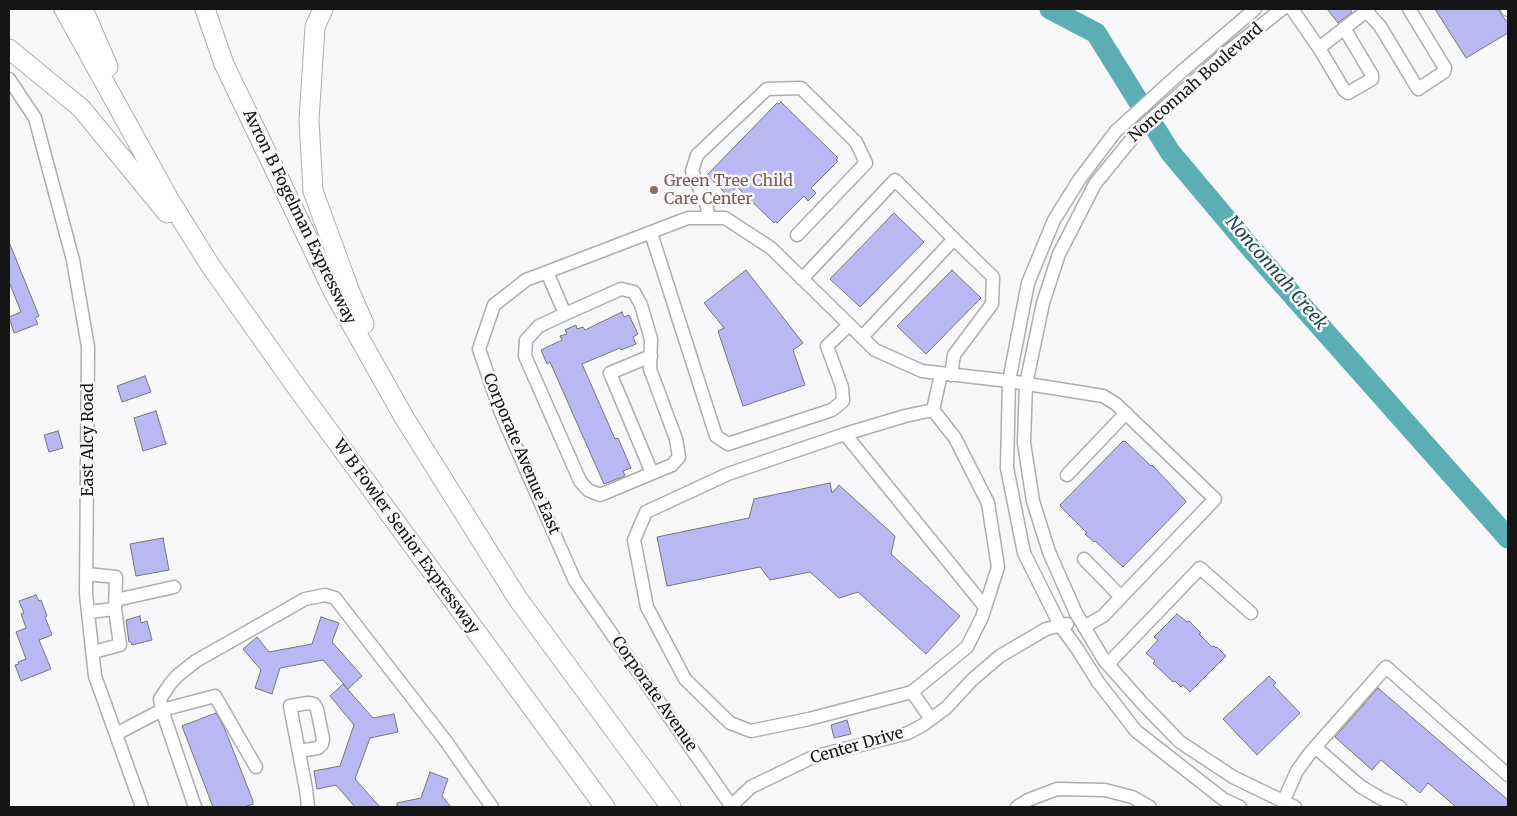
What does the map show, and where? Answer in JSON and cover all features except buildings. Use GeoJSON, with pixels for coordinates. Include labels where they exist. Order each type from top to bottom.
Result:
{"type":"FeatureCollection","features":[{"type":"Feature","properties":{"kind":"highway"},"geometry":{"type":"LineString","coordinates":[[64,9],[170,201],[210,265]]}},
{"type":"Feature","properties":{"kind":"highway"},"geometry":{"type":"LineString","coordinates":[[83,9],[135,136]]}},
{"type":"Feature","properties":{"kind":"highway","name":"Avron B Fogelman Expressway"},"geometry":{"type":"LineString","coordinates":[[205,9],[224,64],[334,293],[405,419]]}},
{"type":"Feature","properties":{"kind":"highway"},"geometry":{"type":"LineString","coordinates":[[323,9],[315,27],[309,120],[313,191],[350,292],[405,419],[518,598],[671,807]]}},
{"type":"Feature","properties":{"kind":"highway"},"geometry":{"type":"LineString","coordinates":[[9,49],[81,108],[210,265]]}},
{"type":"Feature","properties":{"kind":"highway","name":"W B Fowler Senior Expressway"},"geometry":{"type":"LineString","coordinates":[[210,265],[290,378],[604,807]]}},
{"type":"Feature","properties":{"kind":"street","name":"Nonconnah Boulevard"},"geometry":{"type":"LineString","coordinates":[[1282,9],[1225,54],[1139,130],[1094,184],[1059,254],[1043,302],[1026,384],[1024,443],[1033,501],[1049,552],[1083,624],[1108,664],[1142,704],[1180,742],[1233,777],[1295,807]]}},
{"type":"Feature","properties":{"kind":"street"},"geometry":{"type":"LineString","coordinates":[[1292,9],[1319,48],[1344,90],[1348,92],[1372,79],[1372,75],[1344,28]]}},
{"type":"Feature","properties":{"kind":"street"},"geometry":{"type":"LineString","coordinates":[[1319,48],[1367,10],[1380,26],[1418,89],[1444,72],[1445,68],[1409,9]]}},
{"type":"Feature","properties":{"kind":"street","name":"Nonconnah Boulevard"},"geometry":{"type":"LineString","coordinates":[[1240,807],[1223,799],[1136,731],[1098,682],[1060,625],[1024,553],[1007,468],[1009,381],[1028,283],[1054,220],[1083,175],[1116,131],[1215,43],[1249,10]]}},
{"type":"Feature","properties":{"kind":"street","name":"East Alcy Road"},"geometry":{"type":"LineString","coordinates":[[9,78],[35,118],[73,260],[88,347],[86,594],[95,676],[142,807]]}},
{"type":"Feature","properties":{"kind":"street"},"geometry":{"type":"LineString","coordinates":[[708,218],[707,206],[692,171],[697,155],[767,89],[801,88],[856,142],[866,162],[797,235]]}},
{"type":"Feature","properties":{"kind":"street"},"geometry":{"type":"LineString","coordinates":[[802,279],[895,180],[993,277],[992,304],[954,355],[933,410]]}},
{"type":"Feature","properties":{"kind":"street","name":"Corporate Avenue East"},"geometry":{"type":"LineString","coordinates":[[576,581],[501,412],[479,349],[494,305],[526,280],[688,218],[725,218],[771,248],[875,350],[922,372],[1009,381],[1103,396],[1126,413],[1215,499],[1121,597]]}},
{"type":"Feature","properties":{"kind":"street"},"geometry":{"type":"LineString","coordinates":[[651,232],[716,436],[728,444],[832,410],[843,402],[842,386],[828,346],[849,325]]}},
{"type":"Feature","properties":{"kind":"street"},"geometry":{"type":"LineString","coordinates":[[862,337],[954,239]]}},
{"type":"Feature","properties":{"kind":"street"},"geometry":{"type":"LineString","coordinates":[[547,272],[566,314]]}},
{"type":"Feature","properties":{"kind":"street"},"geometry":{"type":"LineString","coordinates":[[621,289],[634,292],[641,305],[651,339],[650,356],[650,370],[676,439],[679,457],[672,465],[600,495],[588,490],[580,481],[525,356],[526,340],[539,326],[621,289]]}},
{"type":"Feature","properties":{"kind":"street"},"geometry":{"type":"LineString","coordinates":[[650,356],[610,373],[652,473]]}},
{"type":"Feature","properties":{"kind":"street"},"geometry":{"type":"LineString","coordinates":[[933,410],[955,438],[988,503],[998,567],[982,617],[967,647],[912,692],[808,720],[751,731],[730,723],[685,679],[647,607],[634,540],[646,512],[728,474],[845,434],[905,416],[933,410]]}},
{"type":"Feature","properties":{"kind":"street"},"geometry":{"type":"LineString","coordinates":[[1067,475],[1126,413]]}},
{"type":"Feature","properties":{"kind":"street"},"geometry":{"type":"LineString","coordinates":[[845,434],[985,607]]}},
{"type":"Feature","properties":{"kind":"street"},"geometry":{"type":"LineString","coordinates":[[1083,624],[1103,616],[1121,597],[1084,559]]}},
{"type":"Feature","properties":{"kind":"street"},"geometry":{"type":"LineString","coordinates":[[1108,664],[1200,568],[1251,613]]}},
{"type":"Feature","properties":{"kind":"street"},"geometry":{"type":"LineString","coordinates":[[86,574],[116,577],[115,605],[120,644],[93,652]]}},
{"type":"Feature","properties":{"kind":"street","name":"Corporate Avenue"},"geometry":{"type":"LineString","coordinates":[[576,581],[731,807]]}},
{"type":"Feature","properties":{"kind":"street"},"geometry":{"type":"LineString","coordinates":[[88,612],[174,587]]}},
{"type":"Feature","properties":{"kind":"street"},"geometry":{"type":"LineString","coordinates":[[195,807],[160,699],[177,676],[196,662],[305,599],[325,595],[335,598],[445,740],[492,807]]}},
{"type":"Feature","properties":{"kind":"street","name":"Center Drive"},"geometry":{"type":"LineString","coordinates":[[731,807],[751,787],[812,757],[908,733],[946,708],[973,679],[1000,656],[1046,629],[1060,625],[1083,624]]}},
{"type":"Feature","properties":{"kind":"street"},"geometry":{"type":"LineString","coordinates":[[1283,802],[1297,771],[1386,666],[1508,775]]}},
{"type":"Feature","properties":{"kind":"street"},"geometry":{"type":"LineString","coordinates":[[912,692],[931,719]]}},
{"type":"Feature","properties":{"kind":"street"},"geometry":{"type":"LineString","coordinates":[[116,734],[162,710],[215,696],[256,767]]}},
{"type":"Feature","properties":{"kind":"street"},"geometry":{"type":"LineString","coordinates":[[299,751],[318,748],[322,744],[322,731],[317,709],[314,704],[308,702],[290,706],[308,807]]}},
{"type":"Feature","properties":{"kind":"street"},"geometry":{"type":"LineString","coordinates":[[1316,747],[1360,786],[1400,807]]}},
{"type":"Feature","properties":{"kind":"street"},"geometry":{"type":"LineString","coordinates":[[1017,807],[1028,800],[1057,789],[1105,790],[1132,797],[1150,807]]}},
{"type":"Feature","properties":{"kind":"waterway","name":"Nonconnah Creek"},"geometry":{"type":"LineString","coordinates":[[1050,9],[1096,33],[1170,152],[1249,246],[1508,538]]}},
{"type":"Feature","properties":{"kind":"place","name":"Green Tree Child Care Center"},"geometry":{"type":"Point","coordinates":[654,190]}}]}
